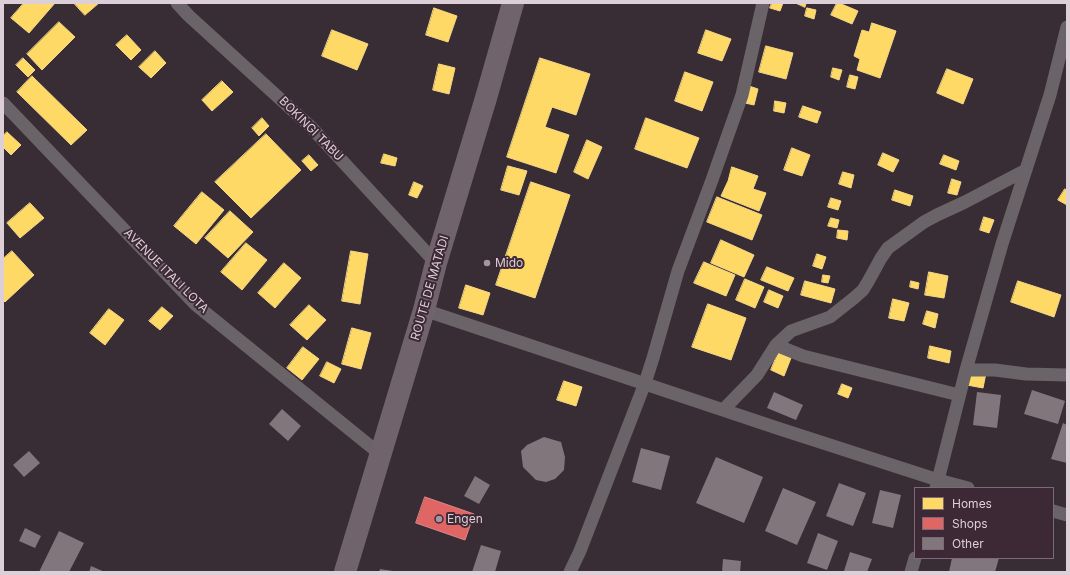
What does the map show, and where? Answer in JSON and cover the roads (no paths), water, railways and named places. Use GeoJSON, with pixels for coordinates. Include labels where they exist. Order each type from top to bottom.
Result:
{"type":"FeatureCollection","features":[{"type":"Feature","properties":{"kind":"highway","name":"ROUTE DE MATADI"},"geometry":{"type":"LineString","coordinates":[[346,572],[513,3]]}},
{"type":"Feature","properties":{"kind":"street","name":"BOKINGI TABU"},"geometry":{"type":"LineString","coordinates":[[177,3],[189,16],[311,127],[436,263]]}},
{"type":"Feature","properties":{"kind":"street"},"geometry":{"type":"LineString","coordinates":[[570,572],[580,551],[654,358],[678,271],[742,94],[763,3]]}},
{"type":"Feature","properties":{"kind":"street"},"geometry":{"type":"LineString","coordinates":[[937,484],[966,370],[1002,244],[1050,95],[1067,28]]}},
{"type":"Feature","properties":{"kind":"street","name":"AVENUE ITALI LOTA"},"geometry":{"type":"LineString","coordinates":[[3,103],[196,304],[380,454]]}},
{"type":"Feature","properties":{"kind":"street"},"geometry":{"type":"LineString","coordinates":[[724,410],[757,375],[776,345],[791,331],[830,317],[863,290],[888,248],[918,226],[937,215],[1026,170]]}},
{"type":"Feature","properties":{"kind":"street"},"geometry":{"type":"LineString","coordinates":[[424,310],[645,383],[937,484],[960,487]]}},
{"type":"Feature","properties":{"kind":"street"},"geometry":{"type":"LineString","coordinates":[[776,345],[803,356],[959,395]]}},
{"type":"Feature","properties":{"kind":"street"},"geometry":{"type":"LineString","coordinates":[[966,370],[995,370],[1026,374],[1067,375]]}},
{"type":"Feature","properties":{"kind":"street"},"geometry":{"type":"LineString","coordinates":[[1054,511],[1067,515]]}},
{"type":"Feature","properties":{"kind":"street"},"geometry":{"type":"LineString","coordinates":[[911,572],[915,559]]}},
{"type":"Feature","properties":{"kind":"place","name":"Mido"},"geometry":{"type":"Point","coordinates":[487,263]}},
{"type":"Feature","properties":{"kind":"place","name":"Engen"},"geometry":{"type":"Point","coordinates":[439,519]}}]}
